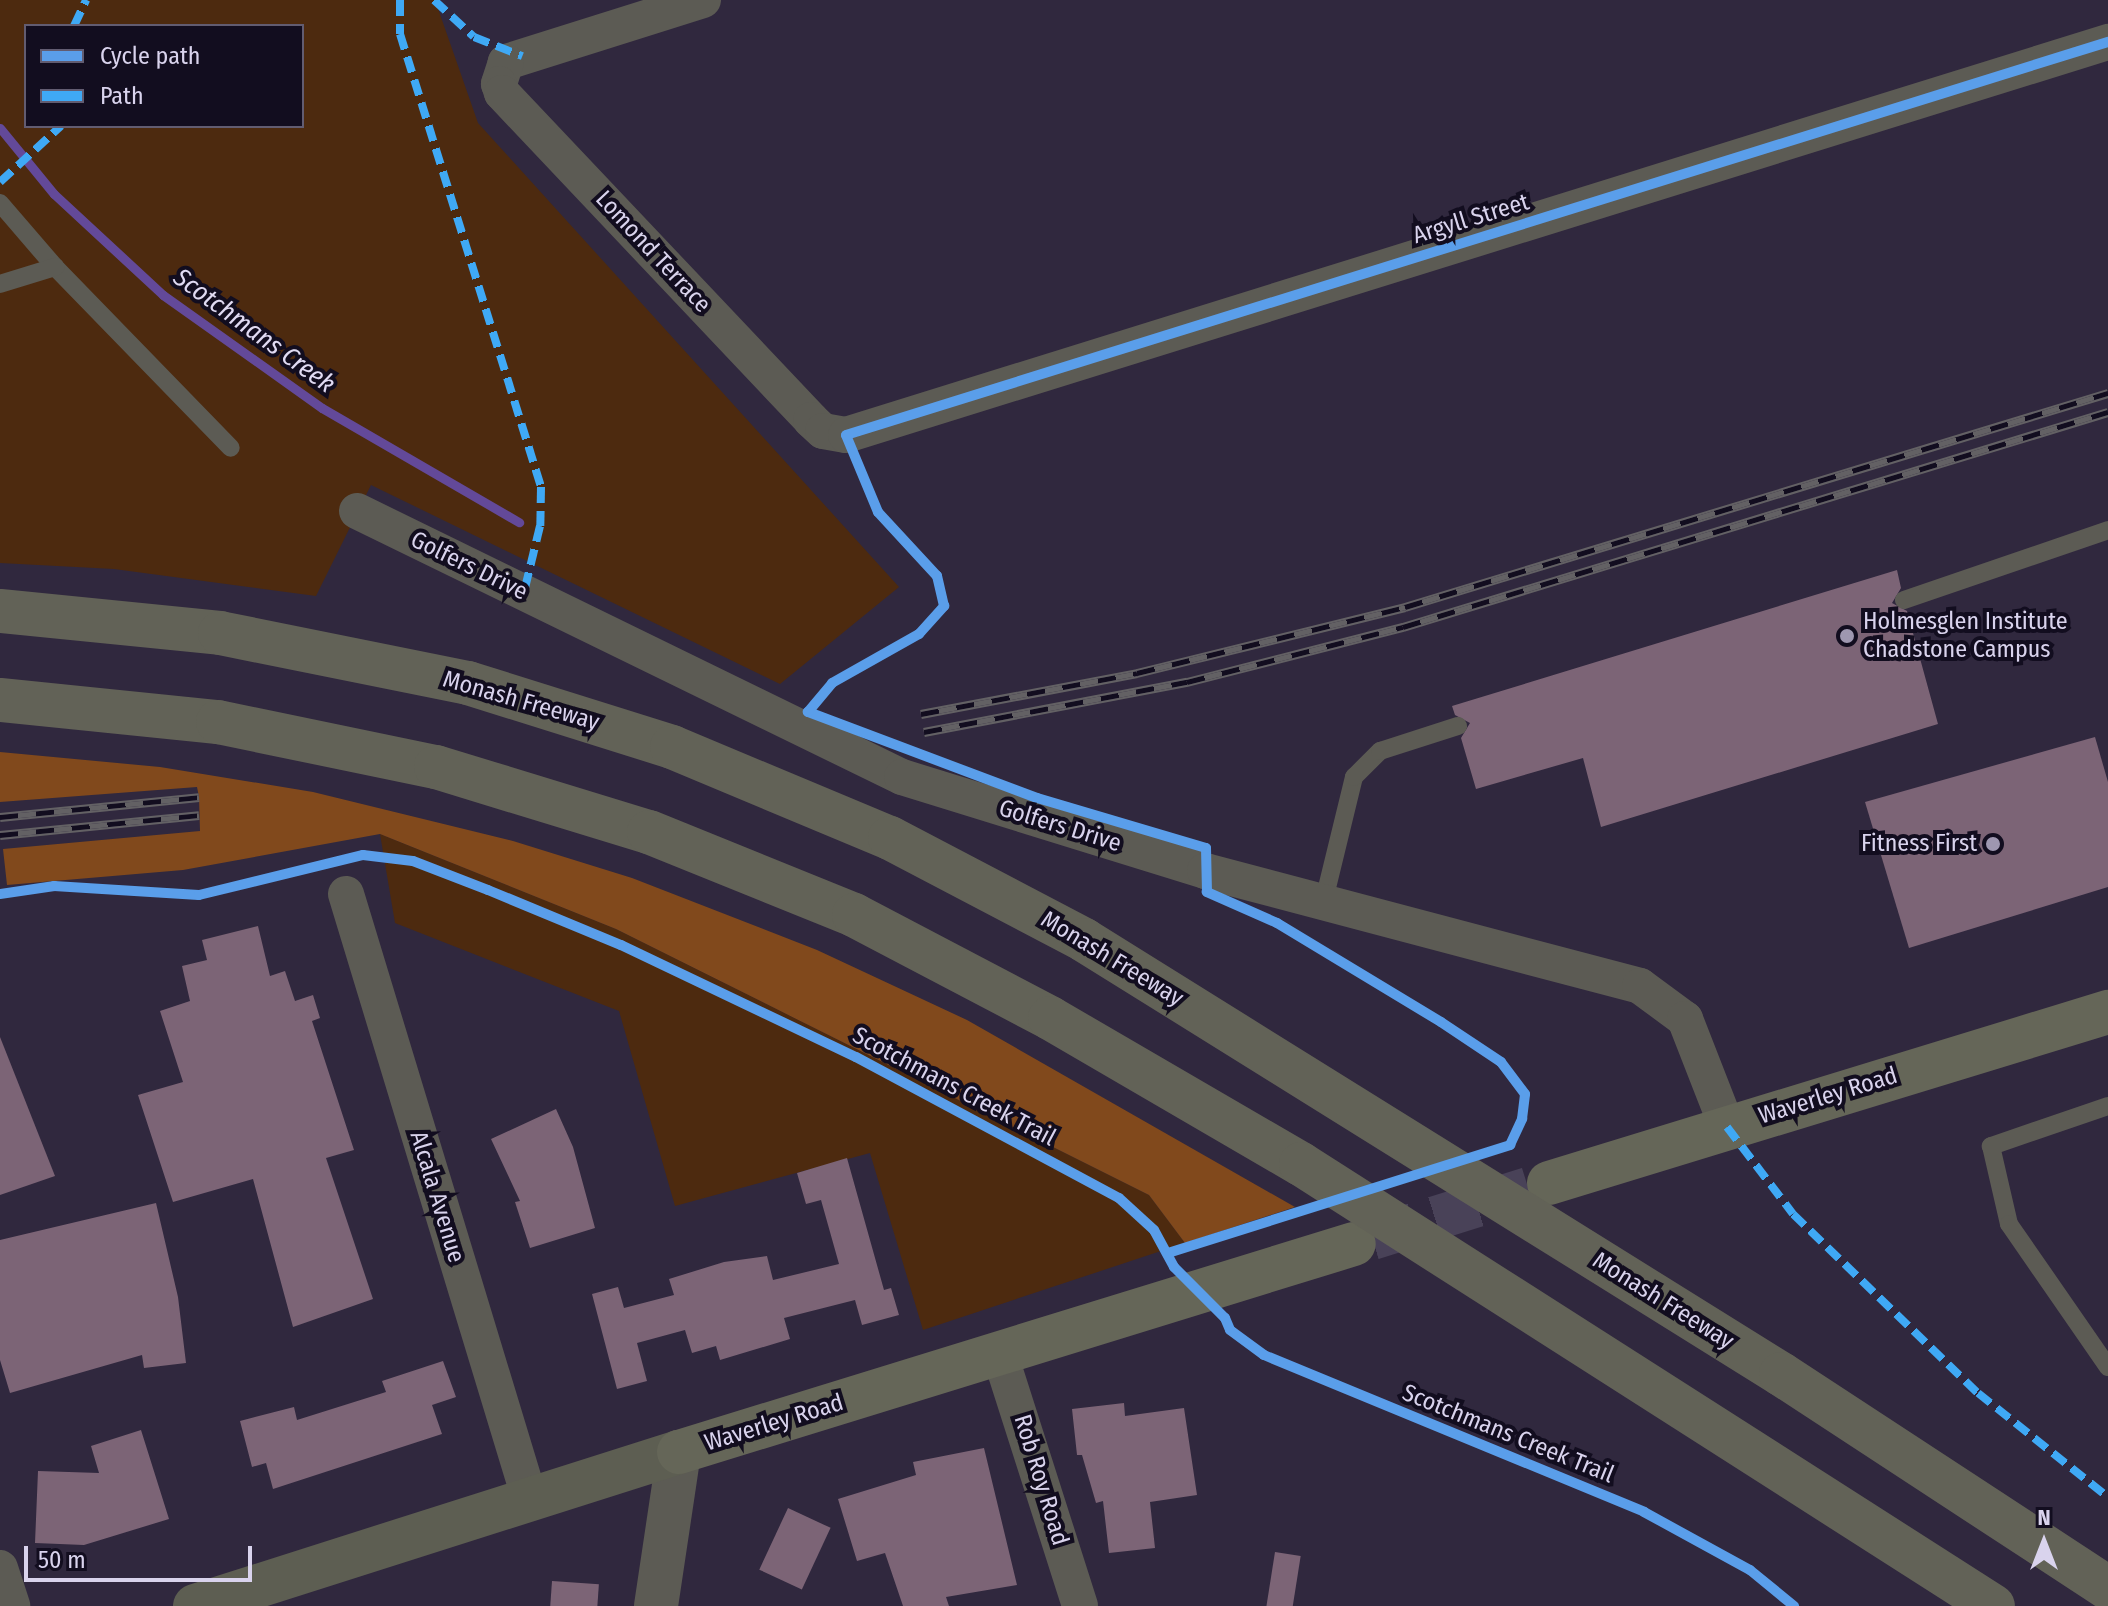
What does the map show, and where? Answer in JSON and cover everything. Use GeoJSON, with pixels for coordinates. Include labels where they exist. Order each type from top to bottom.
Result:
{"type":"FeatureCollection","features":[{"type":"Feature","properties":{"kind":"highway","name":"Monash Freeway"},"geometry":{"type":"LineString","coordinates":[[0,611],[220,633],[347,656],[468,683],[672,747],[792,794],[985,885],[1084,940],[1605,1266],[2108,1588]]}},
{"type":"Feature","properties":{"kind":"highway"},"geometry":{"type":"LineString","coordinates":[[0,700],[202,720],[329,742],[528,793],[649,832],[781,883],[952,964],[1301,1164],[1993,1606]]}},
{"type":"Feature","properties":{"kind":"main road","name":"Waverley Road"},"geometry":{"type":"LineString","coordinates":[[1549,1183],[2108,1012]]}},
{"type":"Feature","properties":{"kind":"main road","name":"Waverley Road"},"geometry":{"type":"LineString","coordinates":[[195,1606],[679,1452],[1354,1244]]}},
{"type":"Feature","properties":{"kind":"street","name":"Lomond Terrace"},"geometry":{"type":"LineString","coordinates":[[703,0],[522,56],[501,67],[502,93],[811,420],[823,431],[846,435]]}},
{"type":"Feature","properties":{"kind":"street","name":"Argyll Street"},"geometry":{"type":"LineString","coordinates":[[846,435],[2108,42]]}},
{"type":"Feature","properties":{"kind":"street","name":"Golfers Drive"},"geometry":{"type":"LineString","coordinates":[[357,511],[902,777],[1205,871],[1640,986],[1685,1019],[1727,1127]]}},
{"type":"Feature","properties":{"kind":"street","name":"Alcala Avenue"},"geometry":{"type":"LineString","coordinates":[[346,894],[530,1500]]}},
{"type":"Feature","properties":{"kind":"street","name":"Rob Roy Road"},"geometry":{"type":"LineString","coordinates":[[1000,1355],[1080,1606]]}},
{"type":"Feature","properties":{"kind":"street"},"geometry":{"type":"LineString","coordinates":[[656,1606],[679,1452]]}},
{"type":"Feature","properties":{"kind":"street"},"geometry":{"type":"LineString","coordinates":[[0,1568],[12,1606]]}},
{"type":"Feature","properties":{"kind":"lane"},"geometry":{"type":"LineString","coordinates":[[0,203],[55,267],[231,448]]}},
{"type":"Feature","properties":{"kind":"lane"},"geometry":{"type":"LineString","coordinates":[[0,284],[55,267]]}},
{"type":"Feature","properties":{"kind":"lane"},"geometry":{"type":"LineString","coordinates":[[1904,600],[2108,530]]}},
{"type":"Feature","properties":{"kind":"lane"},"geometry":{"type":"LineString","coordinates":[[1324,900],[1354,777],[1380,751],[1458,726]]}},
{"type":"Feature","properties":{"kind":"lane"},"geometry":{"type":"LineString","coordinates":[[2108,1106],[1991,1146],[2009,1224],[2108,1367]]}},
{"type":"Feature","properties":{"kind":"shaded area"},"geometry":{"type":"Polygon","coordinates":[[[0,0],[435,0],[478,123],[899,587],[780,684],[371,485],[316,596],[114,569],[0,563],[0,0]]]}},
{"type":"Feature","properties":{"kind":"shaded area"},"geometry":{"type":"Polygon","coordinates":[[[0,752],[160,767],[313,792],[513,841],[632,878],[817,950],[967,1020],[1295,1207],[1185,1243],[1149,1195],[616,929],[380,834],[183,870],[7,885],[3,849],[200,831],[199,797],[197,787],[0,802],[0,752]]]}},
{"type":"Feature","properties":{"kind":"shaded area"},"geometry":{"type":"Polygon","coordinates":[[[380,834],[616,929],[1149,1195],[1185,1243],[923,1330],[870,1153],[675,1206],[619,1011],[395,923],[380,834]]]}},
{"type":"Feature","properties":{"kind":"building"},"geometry":{"type":"Polygon","coordinates":[[[1897,570],[1901,588],[1892,603],[1907,611],[1938,724],[1601,827],[1583,758],[1476,789],[1461,738],[1470,723],[1455,715],[1452,706],[1897,570]]]}},
{"type":"Feature","properties":{"kind":"building","name":"Fitness First"},"geometry":{"type":"Polygon","coordinates":[[[2095,737],[2108,782],[2108,887],[1909,948],[1865,802],[2095,737]]]}},
{"type":"Feature","properties":{"kind":"building"},"geometry":{"type":"Polygon","coordinates":[[[258,926],[270,976],[285,971],[295,1001],[313,995],[320,1018],[312,1021],[354,1150],[326,1158],[373,1299],[293,1327],[253,1179],[173,1202],[138,1095],[183,1082],[160,1011],[190,1001],[182,966],[207,960],[202,940],[258,926]]]}},
{"type":"Feature","properties":{"kind":"building"},"geometry":{"type":"Polygon","coordinates":[[[0,1037],[55,1176],[0,1195],[0,1037]]]}},
{"type":"Feature","properties":{"kind":"building"},"geometry":{"type":"Polygon","coordinates":[[[556,1109],[573,1147],[595,1228],[530,1248],[515,1202],[520,1201],[491,1139],[556,1109]]]}},
{"type":"Feature","properties":{"kind":"building"},"geometry":{"type":"Polygon","coordinates":[[[847,1158],[884,1290],[891,1288],[899,1315],[862,1325],[855,1300],[784,1318],[790,1339],[720,1360],[716,1346],[692,1353],[685,1330],[637,1343],[647,1381],[617,1389],[592,1294],[618,1287],[624,1308],[674,1295],[669,1279],[724,1262],[767,1256],[773,1280],[839,1264],[821,1200],[806,1204],[797,1173],[847,1158]]]}},
{"type":"Feature","properties":{"kind":"building"},"geometry":{"type":"Polygon","coordinates":[[[156,1203],[178,1297],[186,1363],[144,1368],[142,1355],[10,1393],[0,1360],[0,1240],[156,1203]]]}},
{"type":"Feature","properties":{"kind":"building"},"geometry":{"type":"Polygon","coordinates":[[[443,1361],[456,1397],[432,1405],[442,1434],[273,1489],[266,1463],[252,1467],[240,1421],[294,1407],[297,1420],[386,1392],[382,1381],[443,1361]]]}},
{"type":"Feature","properties":{"kind":"building"},"geometry":{"type":"Polygon","coordinates":[[[1124,1403],[1125,1416],[1184,1408],[1197,1495],[1150,1502],[1155,1548],[1109,1553],[1103,1501],[1096,1503],[1082,1455],[1077,1455],[1072,1409],[1124,1403]]]}},
{"type":"Feature","properties":{"kind":"building"},"geometry":{"type":"Polygon","coordinates":[[[141,1430],[169,1519],[84,1545],[35,1543],[38,1471],[99,1473],[91,1446],[141,1430]]]}},
{"type":"Feature","properties":{"kind":"building"},"geometry":{"type":"Polygon","coordinates":[[[984,1448],[1017,1585],[946,1597],[949,1606],[903,1606],[885,1553],[857,1561],[838,1499],[916,1475],[913,1462],[984,1448]]]}},
{"type":"Feature","properties":{"kind":"building"},"geometry":{"type":"Polygon","coordinates":[[[788,1508],[831,1528],[802,1589],[759,1570],[788,1508]]]}},
{"type":"Feature","properties":{"kind":"building"},"geometry":{"type":"Polygon","coordinates":[[[1275,1552],[1301,1556],[1293,1606],[1266,1606],[1275,1552]]]}},
{"type":"Feature","properties":{"kind":"building"},"geometry":{"type":"Polygon","coordinates":[[[552,1581],[599,1584],[597,1606],[550,1606],[552,1581]]]}},
{"type":"Feature","properties":{"kind":"waterway","name":"Scotchmans Creek"},"geometry":{"type":"LineString","coordinates":[[0,128],[54,194],[163,295],[322,408],[519,522]]}},
{"type":"Feature","properties":{"kind":"tunnel"},"geometry":{"type":"LineString","coordinates":[[1372,1238],[1528,1189]]}},
{"type":"Feature","properties":{"kind":"railway"},"geometry":{"type":"LineString","coordinates":[[921,714],[1137,673],[1405,607],[2108,393]]}},
{"type":"Feature","properties":{"kind":"railway"},"geometry":{"type":"LineString","coordinates":[[924,732],[1187,682],[1403,627],[2108,412]]}},
{"type":"Feature","properties":{"kind":"railway"},"geometry":{"type":"LineString","coordinates":[[0,817],[199,797]]}},
{"type":"Feature","properties":{"kind":"railway"},"geometry":{"type":"LineString","coordinates":[[0,835],[199,815]]}},
{"type":"Feature","properties":{"kind":"marked path"},"geometry":{"type":"LineString","coordinates":[[75,24],[86,0]]}},
{"type":"Feature","properties":{"kind":"marked path"},"geometry":{"type":"LineString","coordinates":[[400,0],[400,34],[541,487],[540,526],[524,592]]}},
{"type":"Feature","properties":{"kind":"marked path"},"geometry":{"type":"LineString","coordinates":[[434,0],[474,37],[522,56]]}},
{"type":"Feature","properties":{"kind":"marked path"},"geometry":{"type":"LineString","coordinates":[[0,182],[59,128]]}},
{"type":"Feature","properties":{"kind":"marked path"},"geometry":{"type":"LineString","coordinates":[[1727,1127],[1793,1214],[1978,1393],[2108,1497]]}},
{"type":"Feature","properties":{"kind":"cycle path"},"geometry":{"type":"LineString","coordinates":[[1168,1253],[1510,1145],[1522,1119],[1525,1094],[1501,1062],[1441,1022],[1277,923],[1207,892],[1206,848],[1037,798],[808,712],[832,683],[919,634],[944,606],[937,576],[878,512],[846,435],[2108,42]]}},
{"type":"Feature","properties":{"kind":"cycle path","name":"Scotchmans Creek Trail"},"geometry":{"type":"LineString","coordinates":[[0,894],[54,886],[199,895],[363,855],[413,861],[488,890],[621,945],[856,1057],[1119,1198],[1154,1230],[1174,1267],[1225,1318],[1230,1330],[1264,1355],[1644,1512],[1750,1570],[1794,1606]]}},
{"type":"Feature","properties":{"kind":"place","name":"Holmesglen Institute Chadstone Campus"},"geometry":{"type":"Point","coordinates":[1847,636]}},
{"type":"Feature","properties":{"kind":"place","name":"Fitness First"},"geometry":{"type":"Point","coordinates":[1993,844]}}]}
